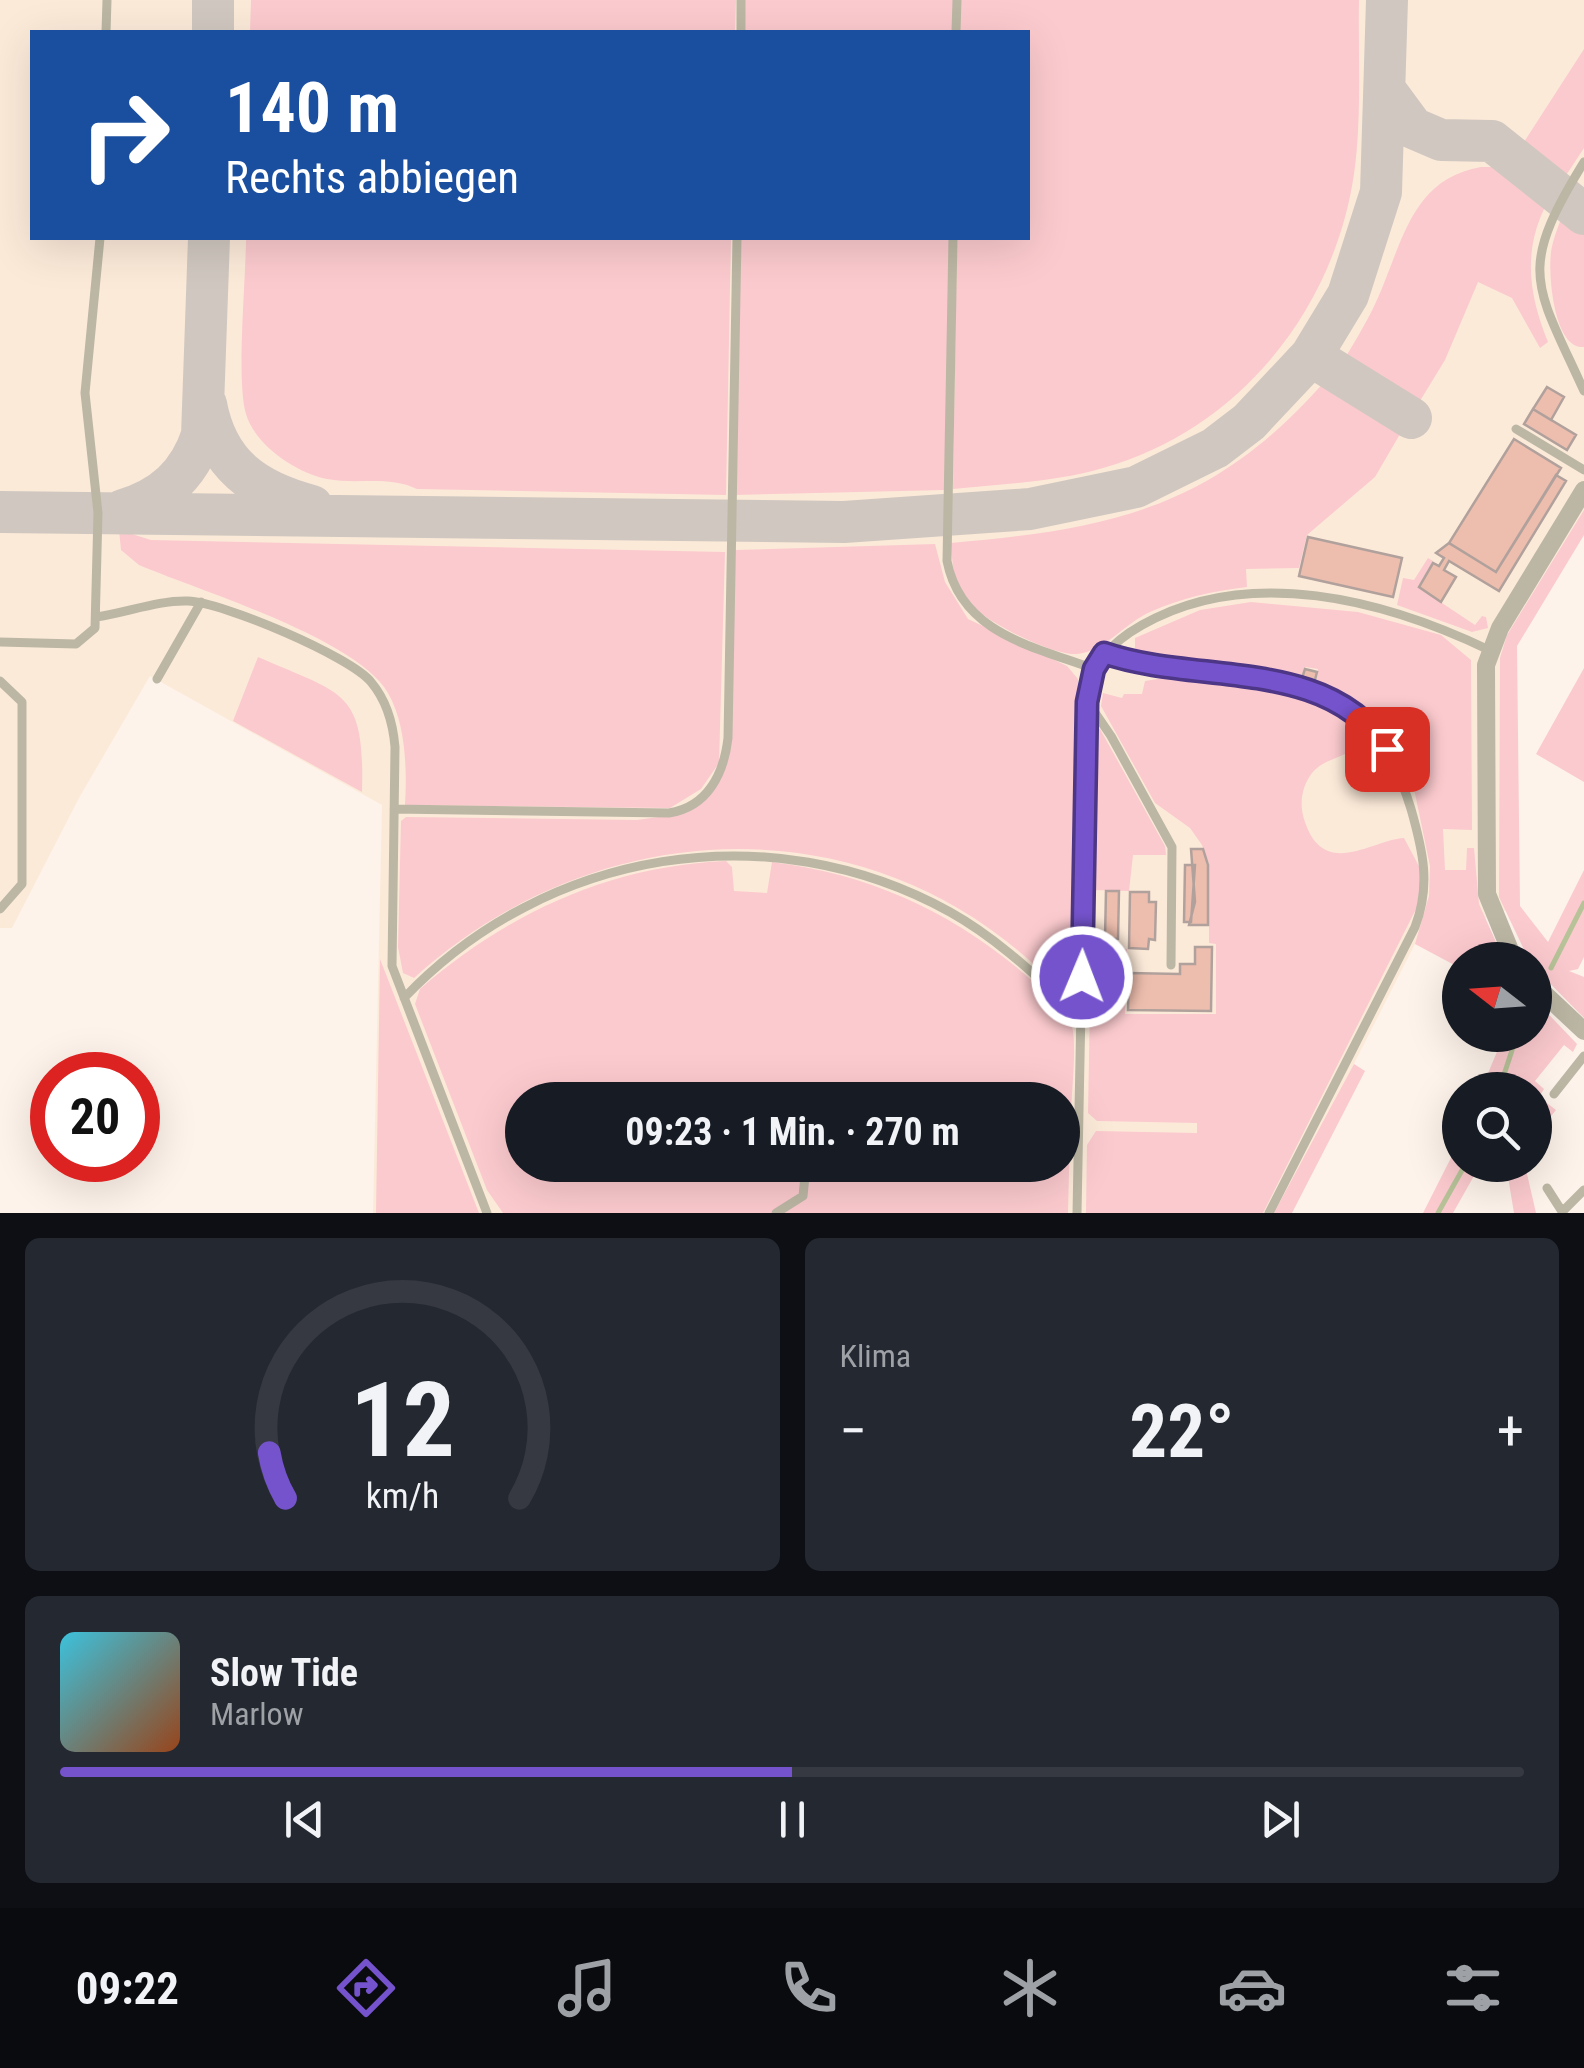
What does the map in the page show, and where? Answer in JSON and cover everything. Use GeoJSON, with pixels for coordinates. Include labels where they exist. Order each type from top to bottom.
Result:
{"type":"FeatureCollection","features":[{"type":"Feature","properties":{"kind":"street"},"geometry":{"type":"LineString","coordinates":[[1506,942],[1493,914],[1485,871],[1484,676],[1489,650],[1584,490]]}},
{"type":"Feature","properties":{"kind":"street"},"geometry":{"type":"LineString","coordinates":[[1552,1001],[1584,1032]]}},
{"type":"Feature","properties":{"kind":"lane"},"geometry":{"type":"LineString","coordinates":[[106,30],[107,0]]}},
{"type":"Feature","properties":{"kind":"lane"},"geometry":{"type":"LineString","coordinates":[[741,0],[741,30]]}},
{"type":"Feature","properties":{"kind":"lane"},"geometry":{"type":"LineString","coordinates":[[956,30],[957,0]]}},
{"type":"Feature","properties":{"kind":"lane"},"geometry":{"type":"LineString","coordinates":[[1584,162],[1549,222],[1540,269],[1548,318],[1584,391]]}},
{"type":"Feature","properties":{"kind":"lane"},"geometry":{"type":"LineString","coordinates":[[0,642],[76,644],[95,628],[98,513],[85,393],[100,240]]}},
{"type":"Feature","properties":{"kind":"lane"},"geometry":{"type":"LineString","coordinates":[[394,809],[669,813],[698,802],[718,778],[728,738],[737,240]]}},
{"type":"Feature","properties":{"kind":"lane"},"geometry":{"type":"LineString","coordinates":[[953,240],[947,546],[952,583],[959,600],[983,622],[1094,669]]}},
{"type":"Feature","properties":{"kind":"lane"},"geometry":{"type":"LineString","coordinates":[[1516,430],[1584,470]]}},
{"type":"Feature","properties":{"kind":"lane"},"geometry":{"type":"LineString","coordinates":[[1078,1213],[1087,702],[1094,669],[1104,653],[1122,636],[1181,608],[1218,599],[1289,594],[1401,613],[1489,650]]}},
{"type":"Feature","properties":{"kind":"lane"},"geometry":{"type":"LineString","coordinates":[[96,616],[167,603],[201,602],[336,656],[370,680],[386,704],[394,731],[392,966],[487,1213]]}},
{"type":"Feature","properties":{"kind":"lane"},"geometry":{"type":"LineString","coordinates":[[157,679],[201,602]]}},
{"type":"Feature","properties":{"kind":"lane"},"geometry":{"type":"LineString","coordinates":[[1104,653],[1144,667],[1266,679],[1336,701],[1376,731],[1398,767],[1426,868],[1423,906],[1270,1213]]}},
{"type":"Feature","properties":{"kind":"lane"},"geometry":{"type":"LineString","coordinates":[[0,681],[22,702],[22,884],[0,908]]}},
{"type":"Feature","properties":{"kind":"lane"},"geometry":{"type":"LineString","coordinates":[[1087,702],[1111,736],[1172,846],[1170,966]]}},
{"type":"Feature","properties":{"kind":"lane"},"geometry":{"type":"LineString","coordinates":[[404,998],[476,935],[557,891],[657,861],[731,855],[836,867],[910,892],[982,933],[1081,1016]]}},
{"type":"Feature","properties":{"kind":"lane"},"geometry":{"type":"LineString","coordinates":[[1554,1094],[1584,1056]]}},
{"type":"Feature","properties":{"kind":"lane"},"geometry":{"type":"LineString","coordinates":[[776,1213],[803,1196],[804,1182]]}},
{"type":"Feature","properties":{"kind":"lane"},"geometry":{"type":"LineString","coordinates":[[1547,1188],[1562,1213],[1584,1190]]}},
{"type":"Feature","properties":{"kind":"shaded area"},"geometry":{"type":"Polygon","coordinates":[[[0,0],[1584,0],[1584,531],[1513,647],[1518,906],[1415,944],[1278,1213],[373,1213],[382,805],[150,676],[79,798],[12,928],[0,928],[0,0]]]}},
{"type":"Feature","properties":{"kind":"shaded area"},"geometry":{"type":"Polygon","coordinates":[[[251,0],[736,0],[735,30],[250,30],[251,0]]]}},
{"type":"Feature","properties":{"kind":"shaded area"},"geometry":{"type":"Polygon","coordinates":[[[745,0],[955,0],[954,30],[745,30],[745,0]]]}},
{"type":"Feature","properties":{"kind":"shaded area"},"geometry":{"type":"Polygon","coordinates":[[[961,0],[1359,0],[1359,109],[1354,174],[1343,224],[1325,272],[1301,317],[1272,358],[1236,394],[1196,425],[1152,450],[1085,473],[953,489],[957,240],[1030,240],[1030,30],[960,30],[961,0]]]}},
{"type":"Feature","properties":{"kind":"shaded area"},"geometry":{"type":"Polygon","coordinates":[[[1584,49],[1584,148],[1563,180],[1522,145],[1584,49]]]}},
{"type":"Feature","properties":{"kind":"shaded area"},"geometry":{"type":"Polygon","coordinates":[[[1481,167],[1503,167],[1547,203],[1534,238],[1531,273],[1536,307],[1548,342],[1540,348],[1512,298],[1478,282],[1445,360],[1415,409],[1341,365],[1372,310],[1402,238],[1423,200],[1457,174],[1481,167]]]}},
{"type":"Feature","properties":{"kind":"shaded area"},"geometry":{"type":"Polygon","coordinates":[[[1563,214],[1584,232],[1584,347],[1574,345],[1566,337],[1552,293],[1551,252],[1563,214]]]}},
{"type":"Feature","properties":{"kind":"shaded area"},"geometry":{"type":"Polygon","coordinates":[[[246,240],[731,240],[726,495],[417,489],[395,482],[339,481],[315,476],[278,456],[251,425],[243,399],[246,240]]]}},
{"type":"Feature","properties":{"kind":"shaded area"},"geometry":{"type":"Polygon","coordinates":[[[740,240],[950,240],[945,490],[735,495],[740,240]]]}},
{"type":"Feature","properties":{"kind":"shaded area"},"geometry":{"type":"Polygon","coordinates":[[[1325,381],[1403,429],[1375,477],[1307,535],[1299,568],[1246,569],[1247,587],[1162,607],[1096,648],[1077,654],[1050,649],[1015,634],[983,615],[963,596],[955,577],[951,543],[1062,530],[1157,504],[1242,458],[1284,424],[1325,381]]]}},
{"type":"Feature","properties":{"kind":"shaded area"},"geometry":{"type":"Polygon","coordinates":[[[1584,510],[1584,535],[1517,646],[1520,906],[1548,942],[1520,942],[1499,897],[1500,658],[1507,635],[1584,510]]]}},
{"type":"Feature","properties":{"kind":"shaded area"},"geometry":{"type":"Polygon","coordinates":[[[119,530],[151,540],[725,552],[719,763],[701,789],[670,808],[405,805],[399,719],[388,693],[371,673],[311,635],[139,565],[121,550],[119,530]]]}},
{"type":"Feature","properties":{"kind":"shaded area"},"geometry":{"type":"Polygon","coordinates":[[[935,544],[945,582],[968,619],[1067,666],[1078,679],[1074,947],[1072,985],[1067,990],[1058,988],[987,927],[909,883],[825,858],[739,849],[653,857],[568,882],[488,922],[414,978],[403,973],[398,947],[401,821],[406,817],[637,820],[686,813],[702,802],[726,764],[735,550],[935,544]]]}},
{"type":"Feature","properties":{"kind":"shaded area"},"geometry":{"type":"Polygon","coordinates":[[[1428,558],[1433,561],[1418,587],[1475,625],[1482,616],[1486,617],[1488,628],[1472,632],[1397,605],[1403,578],[1414,580],[1428,558]]]}},
{"type":"Feature","properties":{"kind":"shaded area"},"geometry":{"type":"Polygon","coordinates":[[[1251,602],[1358,612],[1441,635],[1471,660],[1472,830],[1443,829],[1445,870],[1466,870],[1467,848],[1474,848],[1479,904],[1496,942],[1442,942],[1442,958],[1415,944],[1429,896],[1430,866],[1412,779],[1390,731],[1384,732],[1347,702],[1316,687],[1318,669],[1305,667],[1300,682],[1153,662],[1135,648],[1135,638],[1200,610],[1251,602]]]}},
{"type":"Feature","properties":{"kind":"shaded area"},"geometry":{"type":"Polygon","coordinates":[[[258,657],[329,689],[343,700],[359,733],[362,792],[233,721],[258,657]]]}},
{"type":"Feature","properties":{"kind":"shaded area"},"geometry":{"type":"Polygon","coordinates":[[[1584,668],[1584,782],[1536,754],[1584,668]]]}},
{"type":"Feature","properties":{"kind":"shaded area"},"geometry":{"type":"Polygon","coordinates":[[[1182,675],[1287,689],[1338,708],[1353,724],[1357,744],[1312,773],[1302,795],[1304,819],[1312,838],[1335,853],[1404,838],[1421,870],[1418,905],[1263,1213],[1086,1213],[1087,1145],[1096,1131],[1197,1133],[1197,1123],[1097,1121],[1088,1113],[1091,948],[1127,949],[1125,1014],[1216,1014],[1216,944],[1209,943],[1209,864],[1202,845],[1190,828],[1155,803],[1101,706],[1103,693],[1122,698],[1124,694],[1142,694],[1145,681],[1182,675]]]}},
{"type":"Feature","properties":{"kind":"shaded area"},"geometry":{"type":"Polygon","coordinates":[[[1093,728],[1100,729],[1165,846],[1166,855],[1133,855],[1129,891],[1092,890],[1093,728]]]}},
{"type":"Feature","properties":{"kind":"shaded area"},"geometry":{"type":"Polygon","coordinates":[[[726,861],[732,867],[734,891],[767,893],[772,862],[808,868],[877,887],[941,916],[1001,955],[1064,1010],[1073,1032],[1072,1082],[505,1082],[505,1182],[801,1182],[799,1196],[771,1213],[503,1213],[487,1190],[415,1004],[420,989],[488,938],[562,898],[641,872],[726,861]]]}},
{"type":"Feature","properties":{"kind":"shaded area"},"geometry":{"type":"Polygon","coordinates":[[[1584,870],[1584,957],[1578,969],[1569,971],[1584,977],[1584,1018],[1552,985],[1552,942],[1548,942],[1584,870]]]}},
{"type":"Feature","properties":{"kind":"shaded area"},"geometry":{"type":"Polygon","coordinates":[[[380,959],[479,1213],[376,1213],[380,959]]]}},
{"type":"Feature","properties":{"kind":"shaded area"},"geometry":{"type":"Polygon","coordinates":[[[1552,1018],[1577,1044],[1573,1052],[1564,1045],[1542,1072],[1489,1072],[1497,1052],[1552,1052],[1552,1018]]]}},
{"type":"Feature","properties":{"kind":"shaded area"},"geometry":{"type":"Polygon","coordinates":[[[1354,1064],[1365,1071],[1292,1213],[1274,1213],[1354,1064]]]}},
{"type":"Feature","properties":{"kind":"shaded area"},"geometry":{"type":"Polygon","coordinates":[[[1442,1176],[1442,1182],[1471,1182],[1453,1213],[1423,1213],[1442,1176]]]}},
{"type":"Feature","properties":{"kind":"shaded area"},"geometry":{"type":"Polygon","coordinates":[[[808,1182],[1069,1182],[1068,1213],[779,1213],[807,1197],[808,1182]]]}},
{"type":"Feature","properties":{"kind":"shaded area"},"geometry":{"type":"Polygon","coordinates":[[[1509,1182],[1529,1182],[1536,1213],[1514,1213],[1509,1182]]]}},
{"type":"Feature","properties":{"kind":"building"},"geometry":{"type":"Polygon","coordinates":[[[1547,387],[1564,397],[1551,420],[1533,409],[1547,387]]]}},
{"type":"Feature","properties":{"kind":"building"},"geometry":{"type":"Polygon","coordinates":[[[1533,409],[1576,435],[1567,450],[1524,424],[1533,409]]]}},
{"type":"Feature","properties":{"kind":"building"},"geometry":{"type":"Polygon","coordinates":[[[1514,439],[1561,468],[1496,572],[1449,543],[1514,439]]]}},
{"type":"Feature","properties":{"kind":"building"},"geometry":{"type":"Polygon","coordinates":[[[1556,475],[1566,481],[1499,591],[1449,561],[1444,570],[1456,577],[1441,602],[1419,587],[1433,563],[1439,566],[1444,558],[1436,553],[1449,543],[1496,572],[1556,475]]]}},
{"type":"Feature","properties":{"kind":"building"},"geometry":{"type":"Polygon","coordinates":[[[1308,537],[1402,558],[1393,597],[1299,576],[1308,537]]]}},
{"type":"Feature","properties":{"kind":"building"},"geometry":{"type":"Polygon","coordinates":[[[1305,669],[1317,672],[1314,684],[1301,681],[1305,669]]]}},
{"type":"Feature","properties":{"kind":"building"},"geometry":{"type":"Polygon","coordinates":[[[1191,849],[1203,849],[1208,865],[1208,925],[1189,925],[1195,902],[1191,849]]]}},
{"type":"Feature","properties":{"kind":"building"},"geometry":{"type":"Polygon","coordinates":[[[1185,865],[1195,865],[1191,922],[1184,922],[1185,865]]]}},
{"type":"Feature","properties":{"kind":"building"},"geometry":{"type":"Polygon","coordinates":[[[1106,891],[1119,891],[1118,939],[1105,938],[1106,891]]]}},
{"type":"Feature","properties":{"kind":"building"},"geometry":{"type":"Polygon","coordinates":[[[1130,892],[1149,892],[1149,902],[1156,902],[1155,940],[1149,939],[1148,949],[1129,948],[1130,892]]]}},
{"type":"Feature","properties":{"kind":"building"},"geometry":{"type":"Polygon","coordinates":[[[1195,947],[1212,947],[1211,1011],[1128,1010],[1129,973],[1180,974],[1180,964],[1195,964],[1195,947]]]}},
{"type":"Feature","properties":{"kind":"waterway"},"geometry":{"type":"LineString","coordinates":[[1552,966],[1584,903]]}},
{"type":"Feature","properties":{"kind":"waterway"},"geometry":{"type":"LineString","coordinates":[[1505,1072],[1511,1052]]}},
{"type":"Feature","properties":{"kind":"waterway"},"geometry":{"type":"LineString","coordinates":[[1438,1213],[1455,1182]]}},
{"type":"Feature","properties":{"kind":"taxiway"},"geometry":{"type":"LineString","coordinates":[[213,0],[213,30]]}},
{"type":"Feature","properties":{"kind":"taxiway"},"geometry":{"type":"LineString","coordinates":[[0,512],[844,522],[1030,509],[1136,487],[1215,448],[1249,422],[1311,356],[1348,295],[1381,192],[1387,0]]}},
{"type":"Feature","properties":{"kind":"taxiway"},"geometry":{"type":"LineString","coordinates":[[1385,90],[1413,128],[1441,140],[1492,141],[1584,214]]}},
{"type":"Feature","properties":{"kind":"taxiway"},"geometry":{"type":"LineString","coordinates":[[123,510],[150,499],[173,483],[190,462],[202,435],[209,240]]}},
{"type":"Feature","properties":{"kind":"taxiway"},"geometry":{"type":"LineString","coordinates":[[1311,356],[1411,418]]}},
{"type":"Feature","properties":{"kind":"taxiway"},"geometry":{"type":"LineString","coordinates":[[206,404],[219,444],[242,472],[273,492],[312,506]]}},
{"type":"Feature","properties":{"kind":"route"},"geometry":{"type":"LineString","coordinates":[[1082,977],[1087,702],[1094,669],[1104,653],[1144,667],[1266,679],[1314,692],[1356,714],[1376,731],[1387,749]]}}]}
